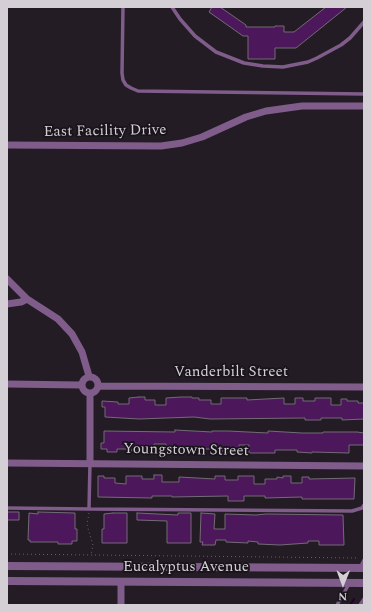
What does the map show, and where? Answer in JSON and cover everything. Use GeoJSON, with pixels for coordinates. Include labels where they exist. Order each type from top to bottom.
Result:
{"type":"FeatureCollection","features":[{"type":"Feature","properties":{"kind":"street","name":"East Facility Drive"},"geometry":{"type":"LineString","coordinates":[[7,145],[161,146],[202,137],[246,117],[266,110],[302,106],[364,106]]}},
{"type":"Feature","properties":{"kind":"street"},"geometry":{"type":"LineString","coordinates":[[7,279],[27,299],[58,319],[72,334],[82,352],[89,376]]}},
{"type":"Feature","properties":{"kind":"street"},"geometry":{"type":"LineString","coordinates":[[7,304],[20,302],[27,299]]}},
{"type":"Feature","properties":{"kind":"street"},"geometry":{"type":"LineString","coordinates":[[89,376],[96,379],[98,386],[96,390],[90,393],[85,391],[82,385],[83,379],[89,376]]}},
{"type":"Feature","properties":{"kind":"street"},"geometry":{"type":"LineString","coordinates":[[7,384],[82,385]]}},
{"type":"Feature","properties":{"kind":"street","name":"Vanderbilt Street"},"geometry":{"type":"LineString","coordinates":[[98,386],[364,387]]}},
{"type":"Feature","properties":{"kind":"street"},"geometry":{"type":"LineString","coordinates":[[90,393],[90,463]]}},
{"type":"Feature","properties":{"kind":"street","name":"Youngstown Street"},"geometry":{"type":"LineString","coordinates":[[7,463],[364,466]]}},
{"type":"Feature","properties":{"kind":"street","name":"Eucalyptus Avenue"},"geometry":{"type":"LineString","coordinates":[[7,566],[362,568]]}},
{"type":"Feature","properties":{"kind":"street","name":"Eucalyptus Avenue"},"geometry":{"type":"LineString","coordinates":[[7,581],[364,583]]}},
{"type":"Feature","properties":{"kind":"street"},"geometry":{"type":"LineString","coordinates":[[121,582],[121,605]]}},
{"type":"Feature","properties":{"kind":"lane"},"geometry":{"type":"LineString","coordinates":[[123,7],[123,80],[131,88],[138,91],[364,94]]}},
{"type":"Feature","properties":{"kind":"lane"},"geometry":{"type":"LineString","coordinates":[[172,7],[189,30],[210,48],[224,56],[244,63],[263,66],[283,67],[308,62],[341,45],[350,38],[364,22]]}},
{"type":"Feature","properties":{"kind":"lane"},"geometry":{"type":"LineString","coordinates":[[90,463],[90,509]]}},
{"type":"Feature","properties":{"kind":"lane"},"geometry":{"type":"LineString","coordinates":[[7,508],[352,511],[362,508],[364,505]]}},
{"type":"Feature","properties":{"kind":"lane"},"geometry":{"type":"LineString","coordinates":[[362,568],[364,559]]}},
{"type":"Feature","properties":{"kind":"lane"},"geometry":{"type":"LineString","coordinates":[[337,605],[350,583]]}},
{"type":"Feature","properties":{"kind":"lane"},"geometry":{"type":"LineString","coordinates":[[360,605],[364,599]]}},
{"type":"Feature","properties":{"kind":"path"},"geometry":{"type":"LineString","coordinates":[[90,509],[87,525],[93,545],[91,555]]}},
{"type":"Feature","properties":{"kind":"path"},"geometry":{"type":"LineString","coordinates":[[7,554],[364,559]]}},
{"type":"Feature","properties":{"kind":"building"},"geometry":{"type":"Polygon","coordinates":[[[212,7],[220,7],[246,25],[246,27],[284,26],[284,32],[294,32],[326,7],[347,7],[296,48],[275,48],[275,59],[248,59],[248,36],[243,36],[209,12],[212,7]]]}},
{"type":"Feature","properties":{"kind":"building"},"geometry":{"type":"Polygon","coordinates":[[[145,397],[145,400],[155,400],[155,405],[166,405],[166,398],[181,397],[211,400],[211,404],[221,404],[221,398],[247,398],[247,400],[284,398],[284,404],[295,404],[295,398],[303,398],[303,401],[315,401],[315,398],[331,398],[331,405],[341,405],[341,399],[347,399],[347,401],[358,401],[358,403],[364,403],[364,419],[210,419],[194,417],[139,419],[105,417],[105,407],[102,407],[102,401],[118,402],[118,404],[129,404],[129,398],[145,397]]]}},
{"type":"Feature","properties":{"kind":"building"},"geometry":{"type":"Polygon","coordinates":[[[175,430],[268,433],[268,431],[302,433],[357,432],[364,433],[364,445],[349,445],[349,453],[312,453],[297,452],[297,450],[275,450],[275,453],[249,453],[249,445],[239,445],[239,452],[229,453],[222,453],[222,449],[192,449],[183,450],[183,452],[166,453],[166,444],[154,444],[154,452],[117,449],[117,452],[107,452],[107,449],[101,449],[101,443],[104,443],[104,431],[175,432],[175,430]]]}},
{"type":"Feature","properties":{"kind":"building"},"geometry":{"type":"Polygon","coordinates":[[[154,475],[162,475],[162,482],[179,482],[179,477],[215,479],[215,476],[225,476],[225,480],[238,480],[238,476],[254,476],[254,484],[265,484],[265,479],[277,479],[277,477],[283,478],[283,476],[291,476],[291,483],[302,483],[302,477],[309,477],[309,479],[355,478],[354,499],[302,499],[302,497],[265,498],[265,496],[244,496],[244,501],[228,501],[228,496],[152,496],[152,498],[98,497],[98,476],[104,476],[104,478],[115,478],[115,483],[126,484],[126,476],[142,476],[142,479],[154,479],[154,475]]]}},
{"type":"Feature","properties":{"kind":"building"},"geometry":{"type":"Polygon","coordinates":[[[7,512],[19,512],[19,520],[7,520],[7,512]]]}},
{"type":"Feature","properties":{"kind":"building"},"geometry":{"type":"Polygon","coordinates":[[[38,512],[75,513],[77,541],[72,541],[72,544],[58,544],[58,542],[30,542],[30,540],[28,540],[29,513],[38,514],[38,512]]]}},
{"type":"Feature","properties":{"kind":"building"},"geometry":{"type":"Polygon","coordinates":[[[127,513],[127,543],[102,543],[104,514],[127,513]]]}},
{"type":"Feature","properties":{"kind":"building"},"geometry":{"type":"Polygon","coordinates":[[[137,513],[178,515],[178,513],[191,513],[191,543],[167,543],[167,521],[137,520],[137,513]]]}},
{"type":"Feature","properties":{"kind":"building"},"geometry":{"type":"Polygon","coordinates":[[[201,513],[215,514],[214,529],[225,529],[225,514],[343,515],[344,545],[319,545],[319,541],[280,545],[258,544],[258,542],[248,541],[248,543],[216,540],[215,545],[202,545],[203,542],[200,542],[201,513]]]}},
{"type":"Feature","properties":{"kind":"waterway"},"geometry":{"type":"LineString","coordinates":[[350,605],[354,599]]}}]}
